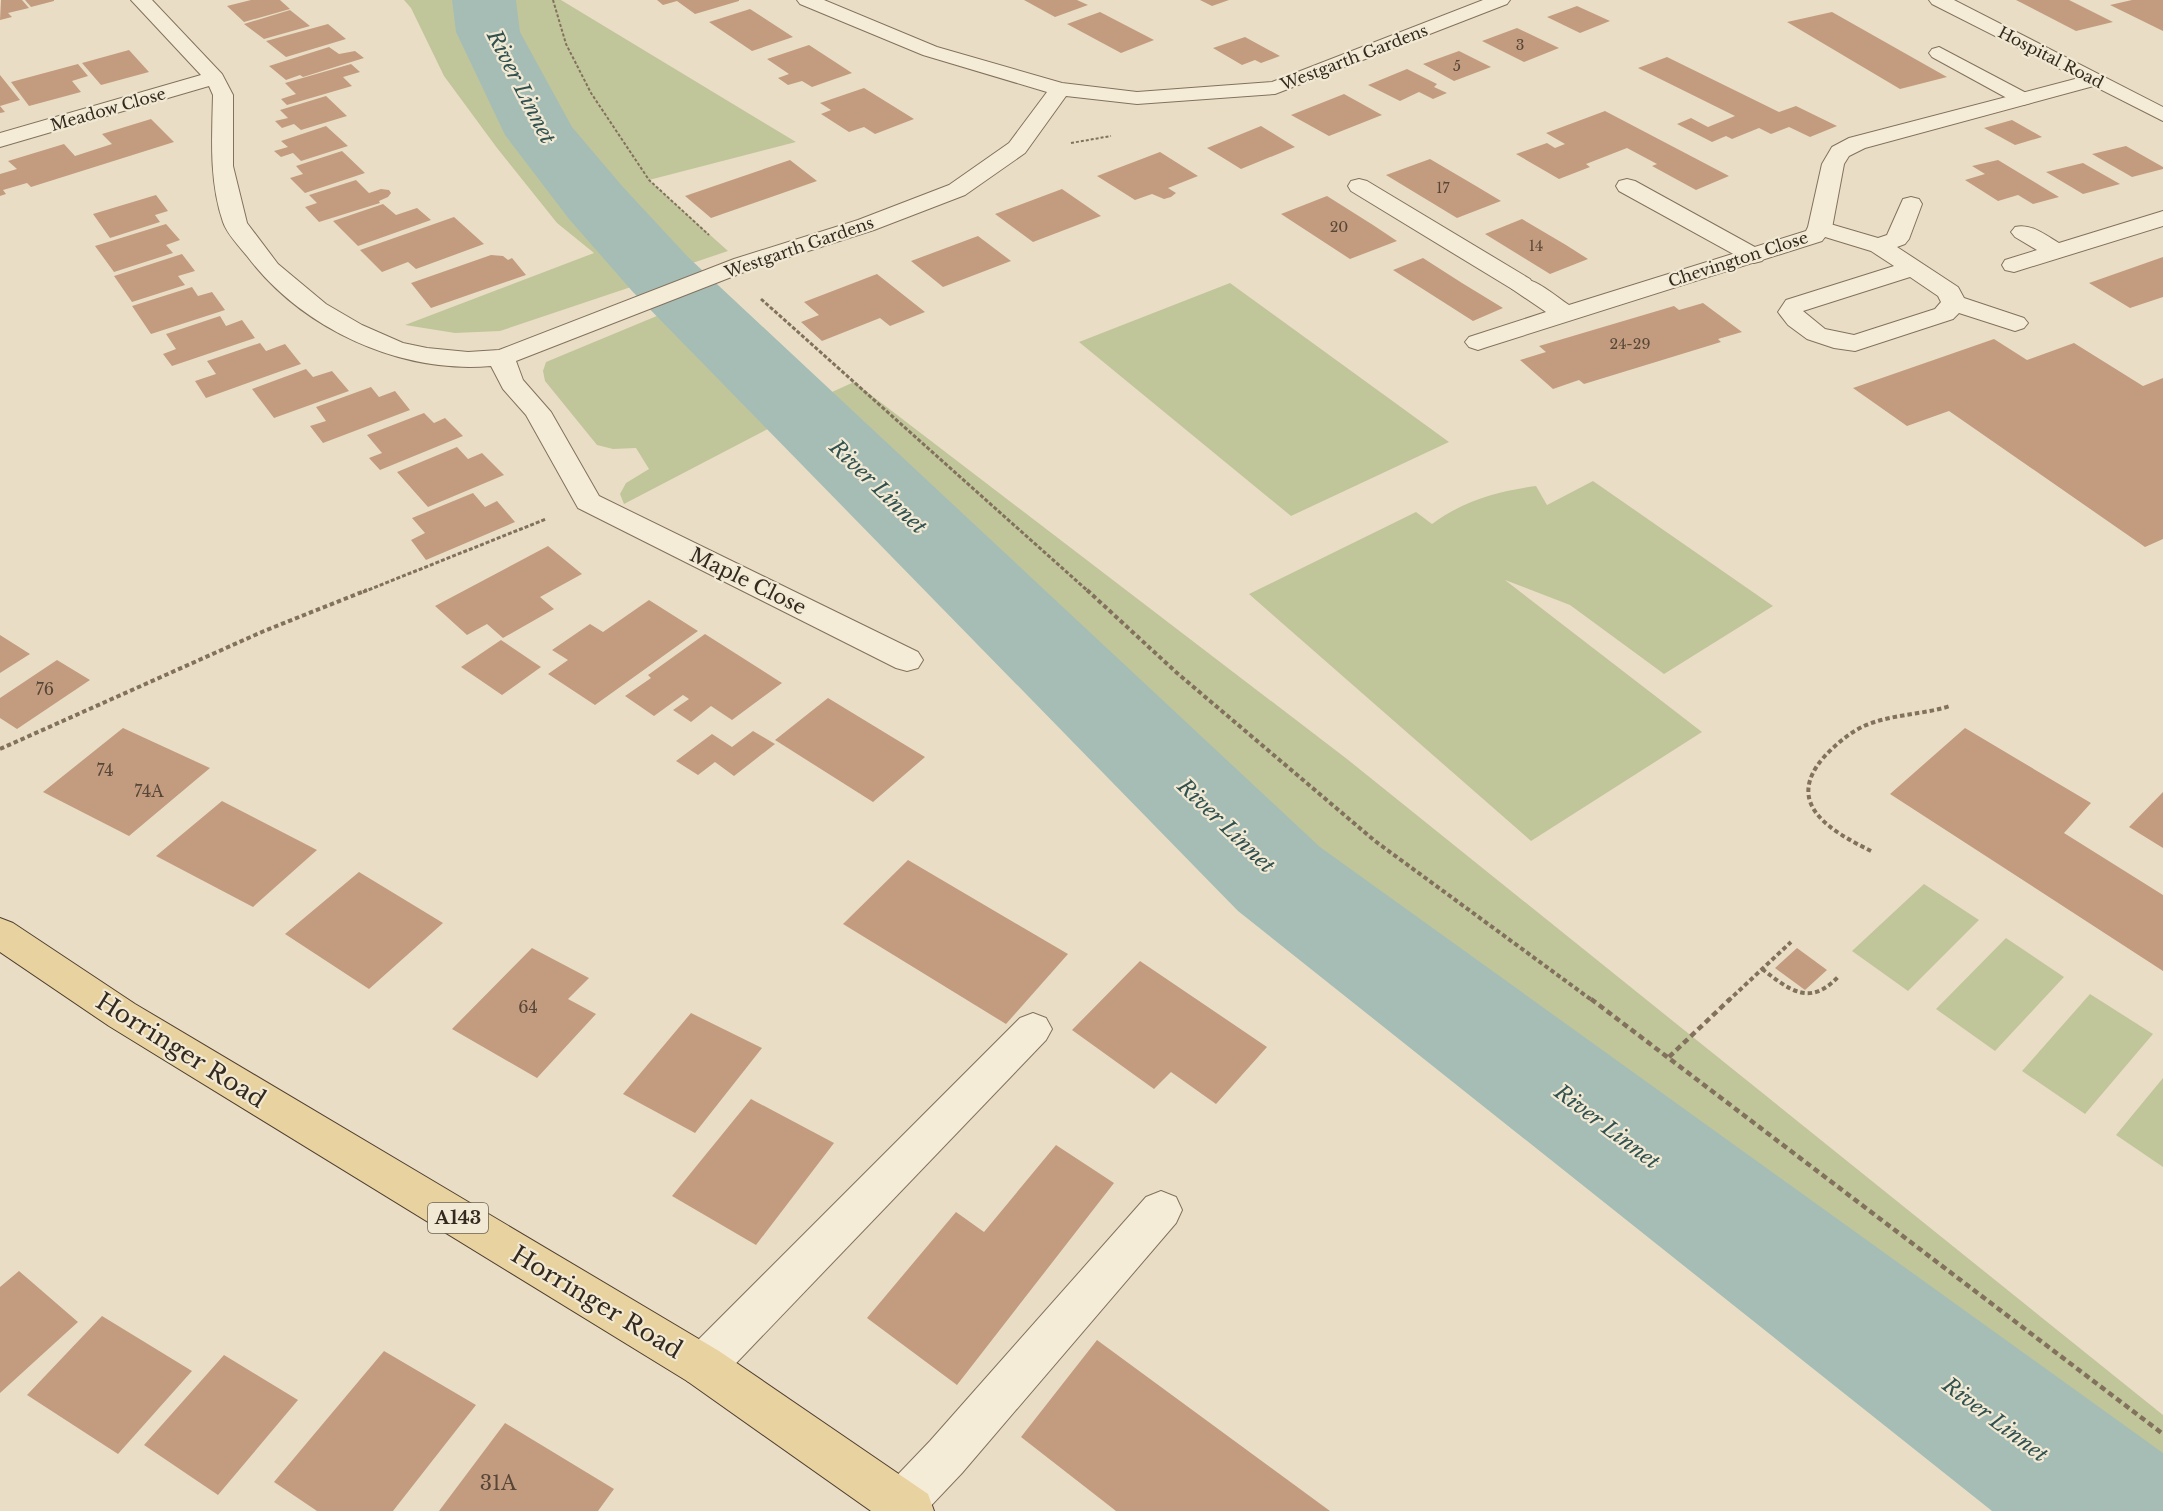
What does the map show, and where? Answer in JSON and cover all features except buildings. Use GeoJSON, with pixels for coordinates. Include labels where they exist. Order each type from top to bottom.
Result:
{"type":"FeatureCollection","features":[{"type":"Feature","properties":{"kind":"main road","name":"Horringer Road"},"geometry":{"type":"LineString","coordinates":[[0,933],[122,1015],[703,1366],[906,1507]]}},
{"type":"Feature","properties":{"kind":"street"},"geometry":{"type":"LineString","coordinates":[[141,0],[215,78]]}},
{"type":"Feature","properties":{"kind":"street","name":"Westgarth Gardens"},"geometry":{"type":"LineString","coordinates":[[807,0],[930,51],[1060,88],[1137,98],[1275,88],[1500,0]]}},
{"type":"Feature","properties":{"kind":"street","name":"Hospital Road"},"geometry":{"type":"LineString","coordinates":[[1939,0],[2163,115]]}},
{"type":"Feature","properties":{"kind":"street"},"geometry":{"type":"LineString","coordinates":[[1939,53],[2023,99]]}},
{"type":"Feature","properties":{"kind":"street","name":"Meadow Close"},"geometry":{"type":"LineString","coordinates":[[0,140],[215,78]]}},
{"type":"Feature","properties":{"kind":"street","name":"Westgarth Gardens"},"geometry":{"type":"LineString","coordinates":[[215,78],[223,95],[222,166],[236,224],[269,269],[317,309],[353,330],[395,349],[427,356],[468,360],[504,357],[743,264],[866,225],[957,190],[1017,148],[1060,88]]}},
{"type":"Feature","properties":{"kind":"street","name":"Chevington Close"},"geometry":{"type":"LineString","coordinates":[[1478,342],[1801,242],[1814,236],[1820,228],[1833,164],[1840,152],[1857,143],[2094,80]]}},
{"type":"Feature","properties":{"kind":"street"},"geometry":{"type":"LineString","coordinates":[[1359,186],[1565,314]]}},
{"type":"Feature","properties":{"kind":"street"},"geometry":{"type":"LineString","coordinates":[[1627,186],[1754,256]]}},
{"type":"Feature","properties":{"kind":"street"},"geometry":{"type":"LineString","coordinates":[[1879,246],[1897,239],[1911,204]]}},
{"type":"Feature","properties":{"kind":"street"},"geometry":{"type":"LineString","coordinates":[[2014,265],[2163,218]]}},
{"type":"Feature","properties":{"kind":"street"},"geometry":{"type":"LineString","coordinates":[[1820,228],[1879,246],[1949,292],[1954,303],[2015,323]]}},
{"type":"Feature","properties":{"kind":"street"},"geometry":{"type":"LineString","coordinates":[[2023,232],[2057,252]]}},
{"type":"Feature","properties":{"kind":"street"},"geometry":{"type":"LineString","coordinates":[[1913,268],[1795,304],[1790,312],[1816,334],[1855,343],[1944,314],[1954,303]]}},
{"type":"Feature","properties":{"kind":"street"},"geometry":{"type":"LineString","coordinates":[[504,357],[508,376],[538,412],[588,502]]}},
{"type":"Feature","properties":{"kind":"street","name":"Maple Close"},"geometry":{"type":"LineString","coordinates":[[588,502],[907,660]]}},
{"type":"Feature","properties":{"kind":"street"},"geometry":{"type":"LineString","coordinates":[[703,1366],[1033,1029]]}},
{"type":"Feature","properties":{"kind":"street"},"geometry":{"type":"LineString","coordinates":[[906,1507],[946,1457],[1161,1210]]}},
{"type":"Feature","properties":{"kind":"path"},"geometry":{"type":"LineString","coordinates":[[553,0],[566,44],[591,93],[649,180],[743,264],[746,280],[764,302],[1011,520],[1177,673],[1375,841],[1669,1057],[2163,1434]]}},
{"type":"Feature","properties":{"kind":"path"},"geometry":{"type":"LineString","coordinates":[[0,749],[264,631],[588,502]]}},
{"type":"Feature","properties":{"kind":"path"},"geometry":{"type":"LineString","coordinates":[[1871,851],[1852,843],[1815,810],[1807,794],[1811,777],[1820,762],[1841,741],[1865,726],[1897,716],[1936,711],[1950,706]]}},
{"type":"Feature","properties":{"kind":"path"},"geometry":{"type":"LineString","coordinates":[[1669,1057],[1791,942]]}},
{"type":"Feature","properties":{"kind":"path"},"geometry":{"type":"LineString","coordinates":[[1762,969],[1798,994],[1814,993],[1830,987],[1838,977]]}},
{"type":"Feature","properties":{"kind":"green space"},"geometry":{"type":"Polygon","coordinates":[[[404,0],[472,0],[475,29],[502,91],[541,156],[646,282],[500,331],[455,333],[405,325],[594,253],[557,223],[497,148],[444,76],[411,8],[404,0]]]}},
{"type":"Feature","properties":{"kind":"green space"},"geometry":{"type":"Polygon","coordinates":[[[484,0],[561,0],[796,142],[649,180],[728,251],[660,274],[611,220],[485,10],[484,0]]]}},
{"type":"Feature","properties":{"kind":"green space"},"geometry":{"type":"Polygon","coordinates":[[[1230,283],[1449,442],[1291,516],[1079,342],[1230,283]]]}},
{"type":"Feature","properties":{"kind":"green space"},"geometry":{"type":"Polygon","coordinates":[[[676,308],[789,418],[624,504],[620,494],[626,483],[649,469],[636,448],[613,449],[597,445],[545,381],[543,371],[546,362],[676,308]]]}},
{"type":"Feature","properties":{"kind":"green space"},"geometry":{"type":"Polygon","coordinates":[[[854,382],[1347,759],[2163,1415],[2163,1511],[2097,1511],[1414,958],[799,407],[854,382]]]}},
{"type":"Feature","properties":{"kind":"green space"},"geometry":{"type":"Polygon","coordinates":[[[1593,481],[1773,606],[1664,674],[1570,605],[1505,580],[1702,732],[1531,841],[1249,594],[1416,512],[1432,524],[1456,509],[1481,498],[1536,486],[1547,505],[1593,481]]]}},
{"type":"Feature","properties":{"kind":"green space"},"geometry":{"type":"Polygon","coordinates":[[[1924,884],[1979,920],[1908,991],[1852,951],[1924,884]]]}},
{"type":"Feature","properties":{"kind":"green space"},"geometry":{"type":"Polygon","coordinates":[[[2006,938],[2064,977],[1995,1051],[1936,1009],[2006,938]]]}},
{"type":"Feature","properties":{"kind":"green space"},"geometry":{"type":"Polygon","coordinates":[[[2090,994],[2153,1034],[2085,1114],[2022,1071],[2090,994]]]}},
{"type":"Feature","properties":{"kind":"green space"},"geometry":{"type":"Polygon","coordinates":[[[2163,1078],[2163,1167],[2116,1135],[2163,1078]]]}},
{"type":"Feature","properties":{"kind":"waterway","name":"River Linnet"},"geometry":{"type":"LineString","coordinates":[[484,0],[488,32],[541,135],[596,203],[660,274],[1279,879],[2114,1511]]}}]}
